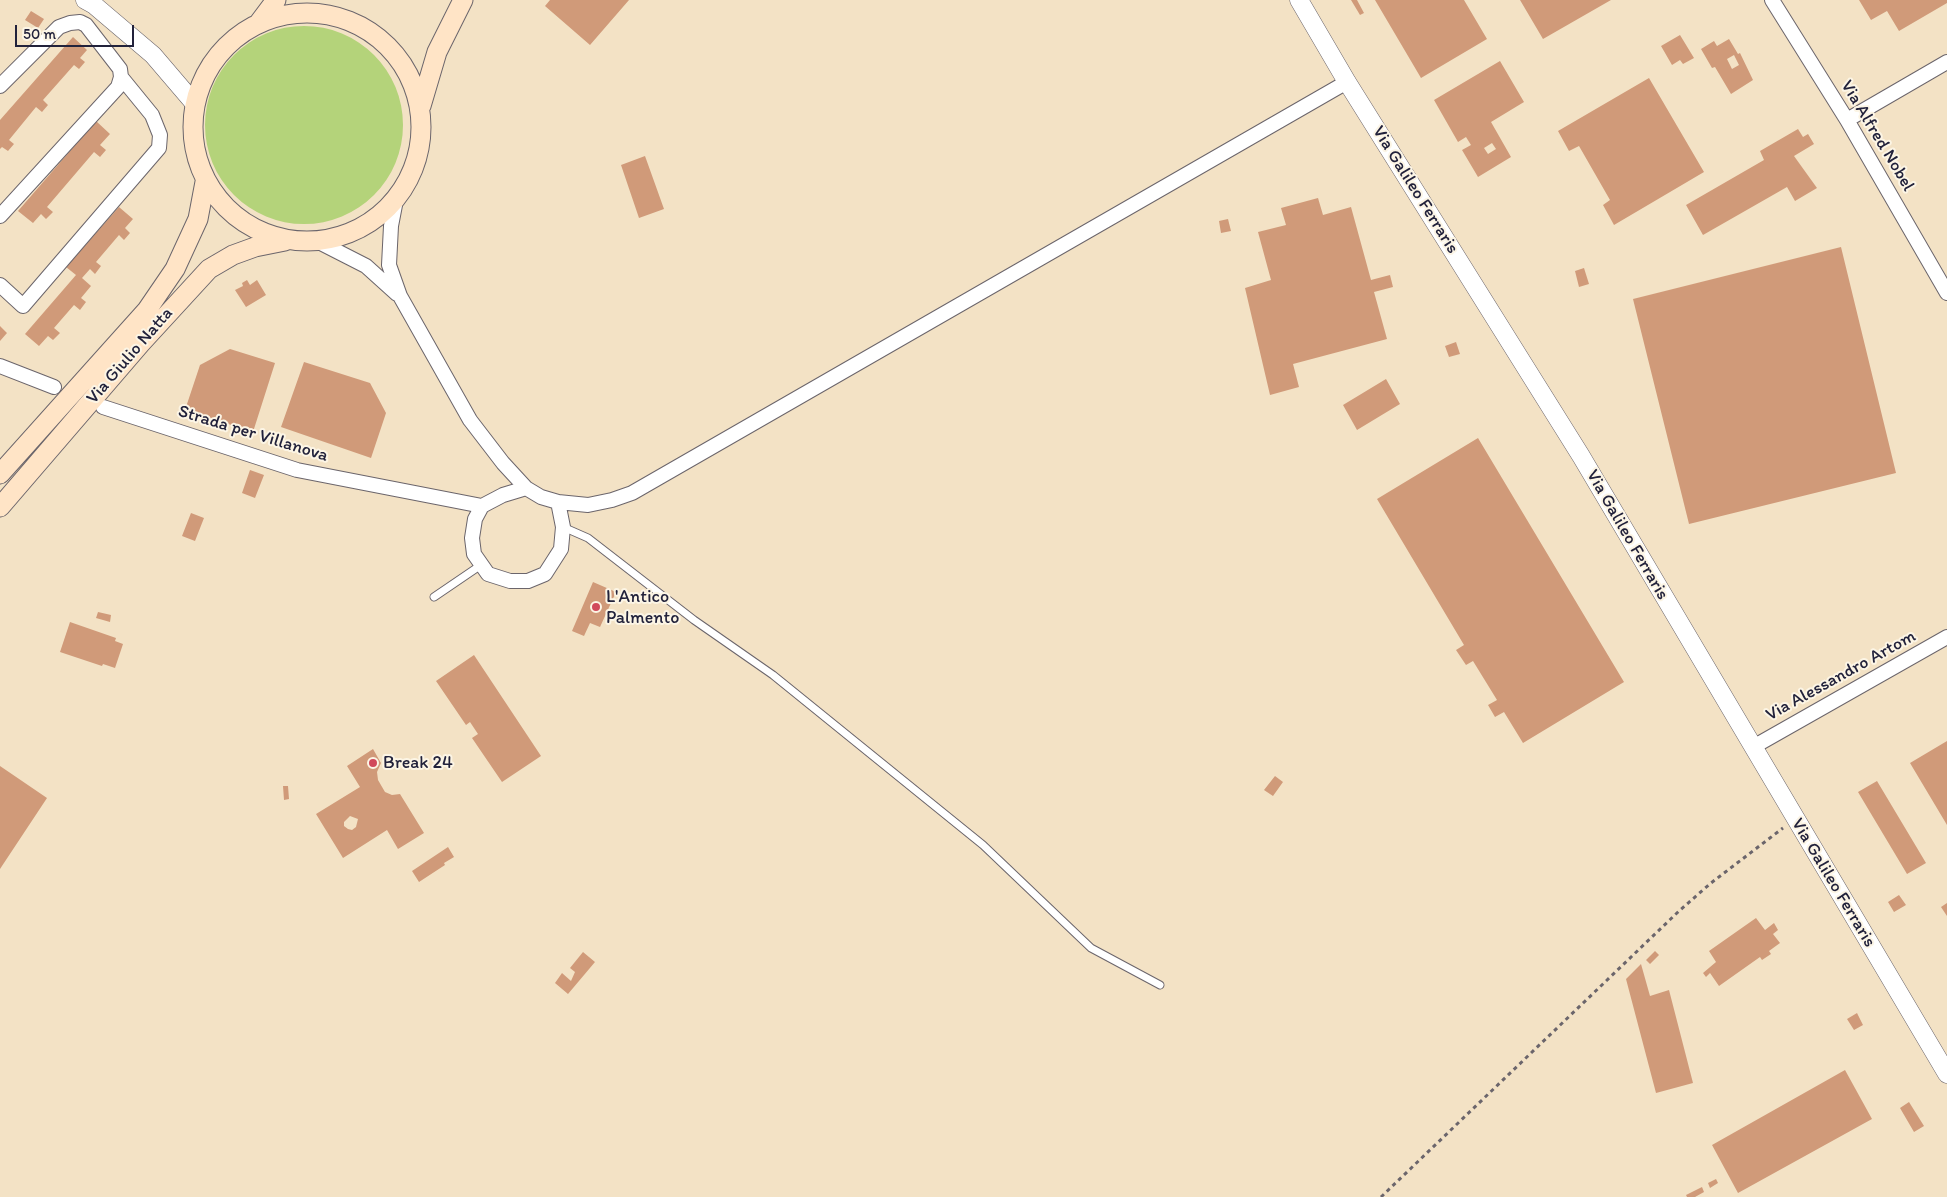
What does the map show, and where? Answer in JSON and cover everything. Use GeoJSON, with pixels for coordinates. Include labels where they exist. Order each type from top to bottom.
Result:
{"type":"FeatureCollection","features":[{"type":"Feature","properties":{"kind":"main road"},"geometry":{"type":"LineString","coordinates":[[258,24],[276,0]]}},
{"type":"Feature","properties":{"kind":"main road"},"geometry":{"type":"LineString","coordinates":[[306,0],[326,14],[360,25],[388,45],[409,73],[420,106],[422,142],[411,177],[396,200],[390,207],[361,229],[324,241],[285,240],[253,229],[226,209],[205,182],[195,157],[192,130],[194,103],[207,70],[229,43],[258,24],[291,14],[326,14]]}},
{"type":"Feature","properties":{"kind":"main road"},"geometry":{"type":"LineString","coordinates":[[420,106],[437,52],[463,0]]}},
{"type":"Feature","properties":{"kind":"main road","name":"Via Giulio Natta"},"geometry":{"type":"LineString","coordinates":[[0,474],[147,310],[175,269],[198,220],[205,182]]}},
{"type":"Feature","properties":{"kind":"main road","name":"Via Giulio Natta"},"geometry":{"type":"LineString","coordinates":[[0,507],[141,343],[209,269],[233,255],[255,247],[285,240]]}},
{"type":"Feature","properties":{"kind":"street"},"geometry":{"type":"LineString","coordinates":[[85,0],[94,5],[152,55],[194,103]]}},
{"type":"Feature","properties":{"kind":"street","name":"Via Galileo Ferraris"},"geometry":{"type":"LineString","coordinates":[[1299,0],[1347,82],[1581,456],[1947,1074]]}},
{"type":"Feature","properties":{"kind":"street","name":"Via Alfred Nobel"},"geometry":{"type":"LineString","coordinates":[[1772,0],[1846,120],[1947,293]]}},
{"type":"Feature","properties":{"kind":"street"},"geometry":{"type":"LineString","coordinates":[[0,86],[60,27],[75,22],[86,25],[120,69],[121,78],[118,87],[0,216]]}},
{"type":"Feature","properties":{"kind":"street"},"geometry":{"type":"LineString","coordinates":[[1846,120],[1947,62]]}},
{"type":"Feature","properties":{"kind":"street"},"geometry":{"type":"LineString","coordinates":[[0,285],[23,306],[159,148],[160,135],[152,116],[121,78]]}},
{"type":"Feature","properties":{"kind":"street"},"geometry":{"type":"LineString","coordinates":[[396,200],[391,226],[389,265],[400,296],[470,420],[503,463],[526,488],[540,497],[558,502],[588,505],[632,493],[1347,82]]}},
{"type":"Feature","properties":{"kind":"street"},"geometry":{"type":"LineString","coordinates":[[317,241],[366,266],[400,296]]}},
{"type":"Feature","properties":{"kind":"street"},"geometry":{"type":"LineString","coordinates":[[0,366],[54,387]]}},
{"type":"Feature","properties":{"kind":"street","name":"Strada per Villanova"},"geometry":{"type":"LineString","coordinates":[[103,407],[297,470],[482,506]]}},
{"type":"Feature","properties":{"kind":"street"},"geometry":{"type":"LineString","coordinates":[[526,488],[503,494],[482,506],[475,519],[472,538],[474,554],[488,574],[510,581],[528,581],[545,574],[561,549],[563,527],[558,502]]}},
{"type":"Feature","properties":{"kind":"street","name":"Via Alessandro Artom"},"geometry":{"type":"LineString","coordinates":[[1753,747],[1947,637]]}},
{"type":"Feature","properties":{"kind":"lane"},"geometry":{"type":"LineString","coordinates":[[563,527],[588,538],[694,620],[781,681],[983,845],[1091,948],[1160,985]]}},
{"type":"Feature","properties":{"kind":"lane"},"geometry":{"type":"LineString","coordinates":[[434,597],[482,565]]}},
{"type":"Feature","properties":{"kind":"path"},"geometry":{"type":"LineString","coordinates":[[1381,1197],[1679,911],[1711,883],[1795,819]]}},
{"type":"Feature","properties":{"kind":"green space"},"geometry":{"type":"Polygon","coordinates":[[[304,26],[333,30],[351,38],[374,55],[391,78],[399,96],[403,125],[399,154],[391,172],[374,195],[351,212],[333,220],[304,224],[275,220],[257,212],[234,195],[217,172],[209,154],[205,125],[209,96],[217,78],[234,55],[257,38],[275,30],[304,26]]]}},
{"type":"Feature","properties":{"kind":"building"},"geometry":{"type":"Polygon","coordinates":[[[550,0],[629,0],[590,45],[545,6],[550,0]]]}},
{"type":"Feature","properties":{"kind":"building"},"geometry":{"type":"Polygon","coordinates":[[[1351,0],[1357,0],[1364,13],[1360,15],[1351,0]]]}},
{"type":"Feature","properties":{"kind":"building"},"geometry":{"type":"Polygon","coordinates":[[[1375,0],[1464,0],[1487,39],[1421,78],[1375,0]]]}},
{"type":"Feature","properties":{"kind":"building"},"geometry":{"type":"Polygon","coordinates":[[[1520,0],[1611,0],[1543,39],[1520,0]]]}},
{"type":"Feature","properties":{"kind":"building"},"geometry":{"type":"Polygon","coordinates":[[[1859,0],[1947,0],[1947,3],[1899,31],[1887,11],[1871,20],[1859,0]]]}},
{"type":"Feature","properties":{"kind":"building"},"geometry":{"type":"Polygon","coordinates":[[[31,11],[44,19],[38,28],[25,20],[31,11]]]}},
{"type":"Feature","properties":{"kind":"building"},"geometry":{"type":"Polygon","coordinates":[[[1680,35],[1694,58],[1683,64],[1680,60],[1672,65],[1661,46],[1680,35]]]}},
{"type":"Feature","properties":{"kind":"building"},"geometry":{"type":"Polygon","coordinates":[[[73,37],[87,50],[80,58],[85,62],[79,69],[74,65],[43,100],[48,105],[42,112],[36,107],[9,140],[14,144],[8,151],[2,147],[0,149],[0,120],[73,37]]]}},
{"type":"Feature","properties":{"kind":"building"},"geometry":{"type":"Polygon","coordinates":[[[1729,39],[1738,54],[1740,53],[1753,80],[1731,94],[1715,67],[1712,68],[1701,49],[1714,41],[1717,46],[1729,39]],[[1734,55],[1727,59],[1732,69],[1739,65],[1734,55]]]}},
{"type":"Feature","properties":{"kind":"building"},"geometry":{"type":"Polygon","coordinates":[[[1500,61],[1524,102],[1491,122],[1511,157],[1478,177],[1462,150],[1471,145],[1466,137],[1458,142],[1434,100],[1500,61]],[[1492,143],[1484,148],[1488,154],[1496,149],[1492,143]]]}},
{"type":"Feature","properties":{"kind":"building"},"geometry":{"type":"Polygon","coordinates":[[[1649,78],[1704,172],[1614,225],[1603,205],[1610,200],[1579,146],[1569,151],[1558,131],[1649,78]]]}},
{"type":"Feature","properties":{"kind":"building"},"geometry":{"type":"Polygon","coordinates":[[[96,121],[110,134],[100,145],[106,150],[100,157],[94,152],[47,207],[53,212],[46,219],[41,214],[33,223],[18,211],[96,121]]]}},
{"type":"Feature","properties":{"kind":"building"},"geometry":{"type":"Polygon","coordinates":[[[1798,129],[1803,137],[1808,134],[1814,144],[1794,156],[1817,188],[1795,201],[1787,187],[1703,235],[1686,205],[1764,160],[1760,151],[1798,129]]]}},
{"type":"Feature","properties":{"kind":"building"},"geometry":{"type":"Polygon","coordinates":[[[645,156],[664,209],[639,218],[621,165],[645,156]]]}},
{"type":"Feature","properties":{"kind":"building"},"geometry":{"type":"Polygon","coordinates":[[[1318,198],[1323,215],[1351,207],[1371,280],[1390,275],[1393,287],[1374,292],[1387,339],[1293,364],[1299,387],[1270,395],[1245,288],[1271,280],[1258,232],[1286,225],[1281,208],[1318,198]]]}},
{"type":"Feature","properties":{"kind":"building"},"geometry":{"type":"Polygon","coordinates":[[[119,207],[133,219],[125,228],[130,233],[124,240],[119,235],[96,262],[101,266],[95,274],[90,269],[82,278],[91,286],[81,298],[86,302],[80,310],[74,305],[54,328],[60,333],[53,340],[48,336],[39,346],[25,334],[76,275],[66,267],[119,207]]]}},
{"type":"Feature","properties":{"kind":"building"},"geometry":{"type":"Polygon","coordinates":[[[1228,219],[1231,231],[1221,233],[1219,221],[1228,219]]]}},
{"type":"Feature","properties":{"kind":"building"},"geometry":{"type":"Polygon","coordinates":[[[1841,247],[1896,473],[1689,524],[1633,299],[1841,247]]]}},
{"type":"Feature","properties":{"kind":"building"},"geometry":{"type":"Polygon","coordinates":[[[1584,268],[1589,284],[1579,287],[1575,271],[1584,268]]]}},
{"type":"Feature","properties":{"kind":"building"},"geometry":{"type":"Polygon","coordinates":[[[247,280],[250,285],[257,280],[266,295],[246,307],[235,290],[243,286],[242,283],[247,280]]]}},
{"type":"Feature","properties":{"kind":"building"},"geometry":{"type":"Polygon","coordinates":[[[0,326],[7,333],[0,341],[0,326]]]}},
{"type":"Feature","properties":{"kind":"building"},"geometry":{"type":"Polygon","coordinates":[[[1456,342],[1460,354],[1449,357],[1445,346],[1456,342]]]}},
{"type":"Feature","properties":{"kind":"building"},"geometry":{"type":"Polygon","coordinates":[[[230,349],[275,363],[253,432],[185,410],[200,365],[230,349]]]}},
{"type":"Feature","properties":{"kind":"building"},"geometry":{"type":"Polygon","coordinates":[[[304,362],[370,383],[386,413],[371,458],[281,427],[304,362]]]}},
{"type":"Feature","properties":{"kind":"building"},"geometry":{"type":"Polygon","coordinates":[[[1386,379],[1400,404],[1357,430],[1343,405],[1386,379]]]}},
{"type":"Feature","properties":{"kind":"building"},"geometry":{"type":"Polygon","coordinates":[[[1478,438],[1624,682],[1523,743],[1504,712],[1495,717],[1488,705],[1497,700],[1473,661],[1466,665],[1456,650],[1464,645],[1377,499],[1478,438]]]}},
{"type":"Feature","properties":{"kind":"building"},"geometry":{"type":"Polygon","coordinates":[[[250,470],[264,475],[255,498],[242,493],[250,470]]]}},
{"type":"Feature","properties":{"kind":"building"},"geometry":{"type":"Polygon","coordinates":[[[191,513],[204,518],[195,541],[182,536],[191,513]]]}},
{"type":"Feature","properties":{"kind":"building","name":"L'Antico Palmento"},"geometry":{"type":"Polygon","coordinates":[[[593,582],[616,592],[600,627],[590,623],[584,636],[572,631],[593,582]]]}},
{"type":"Feature","properties":{"kind":"building"},"geometry":{"type":"Polygon","coordinates":[[[98,612],[111,615],[110,622],[96,618],[98,612]]]}},
{"type":"Feature","properties":{"kind":"building"},"geometry":{"type":"Polygon","coordinates":[[[70,622],[116,638],[115,641],[123,644],[115,668],[103,664],[102,666],[60,652],[70,622]]]}},
{"type":"Feature","properties":{"kind":"building"},"geometry":{"type":"Polygon","coordinates":[[[474,655],[541,756],[502,782],[472,738],[478,734],[470,722],[466,725],[436,681],[474,655]]]}},
{"type":"Feature","properties":{"kind":"building"},"geometry":{"type":"Polygon","coordinates":[[[1947,741],[1947,825],[1910,763],[1947,741]]]}},
{"type":"Feature","properties":{"kind":"building"},"geometry":{"type":"Polygon","coordinates":[[[373,749],[381,763],[377,772],[378,780],[385,792],[392,795],[400,794],[424,833],[398,849],[387,830],[343,858],[316,814],[360,787],[347,766],[373,749]],[[350,816],[344,822],[344,826],[352,830],[356,827],[358,819],[350,816]]]}},
{"type":"Feature","properties":{"kind":"building"},"geometry":{"type":"Polygon","coordinates":[[[0,766],[47,798],[0,869],[0,766]]]}},
{"type":"Feature","properties":{"kind":"building"},"geometry":{"type":"Polygon","coordinates":[[[1275,776],[1283,782],[1273,796],[1264,790],[1275,776]]]}},
{"type":"Feature","properties":{"kind":"building"},"geometry":{"type":"Polygon","coordinates":[[[1877,781],[1926,863],[1907,874],[1858,792],[1877,781]]]}},
{"type":"Feature","properties":{"kind":"building"},"geometry":{"type":"Polygon","coordinates":[[[283,786],[288,786],[289,799],[284,800],[283,786]]]}},
{"type":"Feature","properties":{"kind":"building"},"geometry":{"type":"Polygon","coordinates":[[[448,847],[454,857],[419,882],[412,871],[448,847]]]}},
{"type":"Feature","properties":{"kind":"building"},"geometry":{"type":"Polygon","coordinates":[[[1899,895],[1906,905],[1894,912],[1888,902],[1899,895]]]}},
{"type":"Feature","properties":{"kind":"building"},"geometry":{"type":"Polygon","coordinates":[[[1947,903],[1947,916],[1941,907],[1947,903]]]}},
{"type":"Feature","properties":{"kind":"building"},"geometry":{"type":"Polygon","coordinates":[[[1756,918],[1765,930],[1774,923],[1778,930],[1773,934],[1780,943],[1769,951],[1771,954],[1762,960],[1760,957],[1719,986],[1710,973],[1706,977],[1703,973],[1716,962],[1709,951],[1756,918]]]}},
{"type":"Feature","properties":{"kind":"building"},"geometry":{"type":"Polygon","coordinates":[[[1655,951],[1659,955],[1650,964],[1646,960],[1655,951]]]}},
{"type":"Feature","properties":{"kind":"building"},"geometry":{"type":"Polygon","coordinates":[[[583,952],[595,962],[568,994],[555,983],[562,973],[571,981],[575,972],[570,968],[583,952]]]}},
{"type":"Feature","properties":{"kind":"building"},"geometry":{"type":"Polygon","coordinates":[[[1641,964],[1650,996],[1669,990],[1693,1083],[1656,1093],[1626,979],[1641,964]]]}},
{"type":"Feature","properties":{"kind":"building"},"geometry":{"type":"Polygon","coordinates":[[[1857,1013],[1863,1025],[1854,1030],[1847,1019],[1857,1013]]]}},
{"type":"Feature","properties":{"kind":"building"},"geometry":{"type":"Polygon","coordinates":[[[1845,1070],[1872,1119],[1738,1193],[1712,1145],[1845,1070]]]}},
{"type":"Feature","properties":{"kind":"building"},"geometry":{"type":"Polygon","coordinates":[[[1909,1102],[1924,1126],[1914,1132],[1900,1108],[1909,1102]]]}},
{"type":"Feature","properties":{"kind":"building"},"geometry":{"type":"Polygon","coordinates":[[[1716,1179],[1718,1183],[1710,1188],[1708,1183],[1716,1179]]]}},
{"type":"Feature","properties":{"kind":"building"},"geometry":{"type":"Polygon","coordinates":[[[1702,1187],[1704,1192],[1695,1197],[1687,1197],[1686,1195],[1702,1187]]]}},
{"type":"Feature","properties":{"kind":"place","name":"L'Antico Palmento"},"geometry":{"type":"Point","coordinates":[596,607]}},
{"type":"Feature","properties":{"kind":"place","name":"Break 24"},"geometry":{"type":"Point","coordinates":[373,763]}}]}
